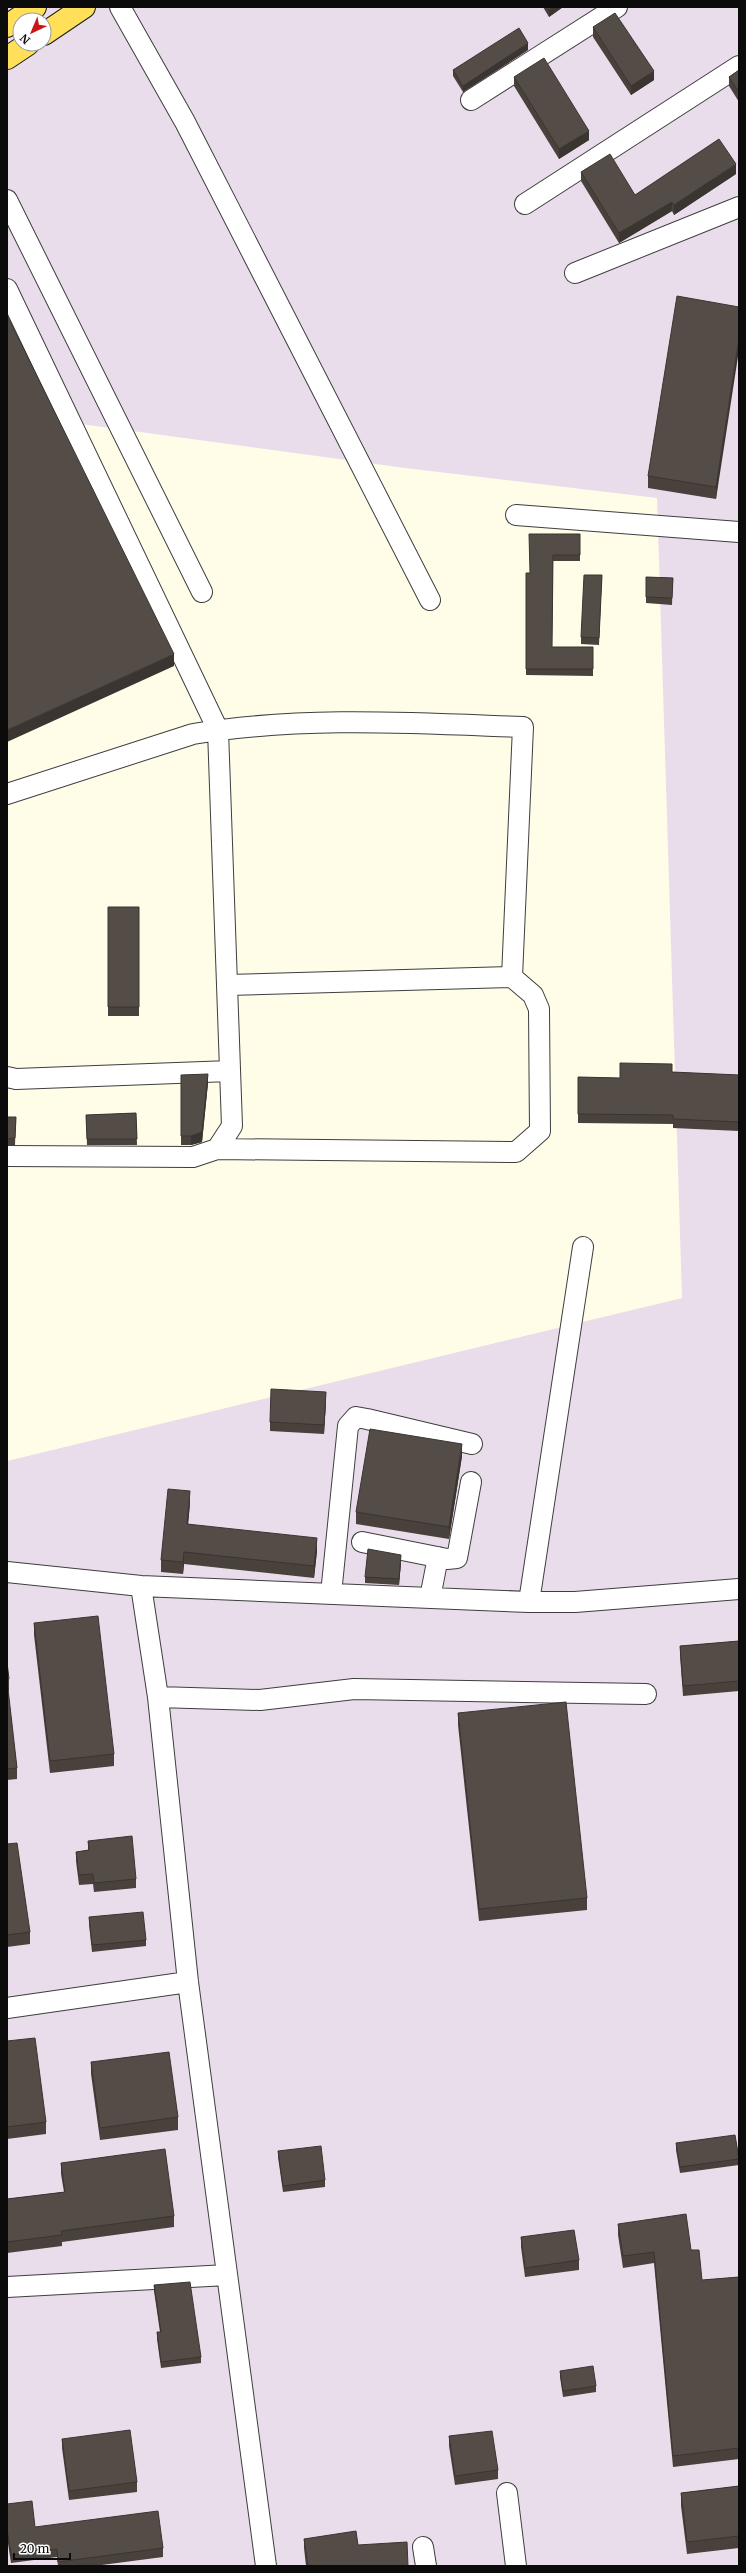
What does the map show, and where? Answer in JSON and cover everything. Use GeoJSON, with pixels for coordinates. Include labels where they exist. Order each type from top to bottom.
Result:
{"type":"FeatureCollection","features":[{"type":"Feature","properties":{"kind":"main road"},"geometry":{"type":"LineString","coordinates":[[7,26],[36,7]]}},
{"type":"Feature","properties":{"kind":"main road"},"geometry":{"type":"LineString","coordinates":[[52,29],[84,7]]}},
{"type":"Feature","properties":{"kind":"main road"},"geometry":{"type":"LineString","coordinates":[[7,58],[16,52]]}},
{"type":"Feature","properties":{"kind":"street"},"geometry":{"type":"LineString","coordinates":[[120,7],[185,122],[430,600]]}},
{"type":"Feature","properties":{"kind":"street"},"geometry":{"type":"LineString","coordinates":[[471,100],[617,7]]}},
{"type":"Feature","properties":{"kind":"street"},"geometry":{"type":"LineString","coordinates":[[525,204],[739,66]]}},
{"type":"Feature","properties":{"kind":"street"},"geometry":{"type":"LineString","coordinates":[[7,200],[202,592]]}},
{"type":"Feature","properties":{"kind":"street"},"geometry":{"type":"LineString","coordinates":[[575,274],[739,207]]}},
{"type":"Feature","properties":{"kind":"street"},"geometry":{"type":"LineString","coordinates":[[7,289],[218,730],[232,1126],[217,1149]]}},
{"type":"Feature","properties":{"kind":"street"},"geometry":{"type":"LineString","coordinates":[[516,515],[739,532]]}},
{"type":"Feature","properties":{"kind":"street"},"geometry":{"type":"LineString","coordinates":[[7,794],[193,734],[218,730],[343,721],[523,727],[512,977]]}},
{"type":"Feature","properties":{"kind":"street"},"geometry":{"type":"LineString","coordinates":[[7,1156],[193,1157],[217,1149],[516,1152],[540,1131],[538,1009],[533,995],[512,977],[227,985]]}},
{"type":"Feature","properties":{"kind":"street"},"geometry":{"type":"LineString","coordinates":[[7,1076],[16,1079],[230,1071]]}},
{"type":"Feature","properties":{"kind":"street"},"geometry":{"type":"LineString","coordinates":[[529,1602],[583,1247]]}},
{"type":"Feature","properties":{"kind":"street"},"geometry":{"type":"LineString","coordinates":[[331,1594],[348,1426],[356,1417],[472,1444]]}},
{"type":"Feature","properties":{"kind":"street"},"geometry":{"type":"LineString","coordinates":[[362,1542],[453,1559],[459,1554],[472,1482]]}},
{"type":"Feature","properties":{"kind":"street"},"geometry":{"type":"LineString","coordinates":[[430,1598],[438,1557]]}},
{"type":"Feature","properties":{"kind":"street"},"geometry":{"type":"LineString","coordinates":[[7,1572],[142,1586],[529,1602],[575,1602],[739,1589]]}},
{"type":"Feature","properties":{"kind":"street"},"geometry":{"type":"LineString","coordinates":[[142,1586],[158,1697],[188,1982],[266,2566]]}},
{"type":"Feature","properties":{"kind":"street"},"geometry":{"type":"LineString","coordinates":[[158,1697],[260,1700],[354,1689],[646,1694]]}},
{"type":"Feature","properties":{"kind":"street"},"geometry":{"type":"LineString","coordinates":[[7,2008],[188,1982]]}},
{"type":"Feature","properties":{"kind":"street"},"geometry":{"type":"LineString","coordinates":[[7,2287],[227,2275]]}},
{"type":"Feature","properties":{"kind":"street"},"geometry":{"type":"LineString","coordinates":[[507,2493],[516,2566]]}},
{"type":"Feature","properties":{"kind":"shaded area"},"geometry":{"type":"Polygon","coordinates":[[[7,7],[739,7],[739,2566],[7,2566],[7,1461],[682,1298],[657,498],[405,468],[7,414],[7,7]]]}},
{"type":"Feature","properties":{"kind":"building"},"geometry":{"type":"Polygon","coordinates":[[[547,7],[554,7],[549,10],[547,7]]]}},
{"type":"Feature","properties":{"kind":"building"},"geometry":{"type":"Polygon","coordinates":[[[615,13],[654,71],[631,86],[593,27],[615,13]]]}},
{"type":"Feature","properties":{"kind":"building"},"geometry":{"type":"Polygon","coordinates":[[[519,28],[528,43],[463,86],[453,70],[519,28]]]}},
{"type":"Feature","properties":{"kind":"building"},"geometry":{"type":"Polygon","coordinates":[[[544,58],[589,131],[559,149],[514,77],[544,58]]]}},
{"type":"Feature","properties":{"kind":"building"},"geometry":{"type":"Polygon","coordinates":[[[739,70],[739,92],[729,77],[739,70]]]}},
{"type":"Feature","properties":{"kind":"building"},"geometry":{"type":"Polygon","coordinates":[[[719,139],[736,164],[674,205],[672,202],[619,233],[581,172],[610,154],[635,195],[719,139]]]}},
{"type":"Feature","properties":{"kind":"building"},"geometry":{"type":"Polygon","coordinates":[[[677,296],[739,307],[739,338],[716,487],[648,476],[677,296]]]}},
{"type":"Feature","properties":{"kind":"building"},"geometry":{"type":"Polygon","coordinates":[[[7,315],[174,654],[7,730],[7,315]]]}},
{"type":"Feature","properties":{"kind":"building"},"geometry":{"type":"Polygon","coordinates":[[[529,534],[580,534],[580,555],[553,555],[552,647],[593,647],[593,669],[526,669],[526,573],[530,573],[529,534]]]}},
{"type":"Feature","properties":{"kind":"building"},"geometry":{"type":"Polygon","coordinates":[[[584,575],[602,575],[599,638],[581,637],[584,575]]]}},
{"type":"Feature","properties":{"kind":"building"},"geometry":{"type":"Polygon","coordinates":[[[646,577],[673,578],[672,598],[646,597],[646,577]]]}},
{"type":"Feature","properties":{"kind":"building"},"geometry":{"type":"Polygon","coordinates":[[[108,907],[139,907],[139,1007],[108,1007],[108,907]]]}},
{"type":"Feature","properties":{"kind":"building"},"geometry":{"type":"Polygon","coordinates":[[[620,1063],[672,1064],[672,1072],[739,1075],[739,1122],[673,1119],[673,1115],[578,1114],[578,1077],[620,1078],[620,1063]]]}},
{"type":"Feature","properties":{"kind":"building"},"geometry":{"type":"Polygon","coordinates":[[[208,1074],[202,1132],[191,1136],[181,1136],[181,1075],[208,1074]]]}},
{"type":"Feature","properties":{"kind":"building"},"geometry":{"type":"Polygon","coordinates":[[[136,1113],[137,1139],[87,1139],[86,1115],[136,1113]]]}},
{"type":"Feature","properties":{"kind":"building"},"geometry":{"type":"Polygon","coordinates":[[[7,1117],[16,1117],[15,1138],[7,1139],[7,1117]]]}},
{"type":"Feature","properties":{"kind":"building"},"geometry":{"type":"Polygon","coordinates":[[[271,1389],[326,1392],[324,1425],[270,1422],[271,1389]]]}},
{"type":"Feature","properties":{"kind":"building"},"geometry":{"type":"Polygon","coordinates":[[[370,1429],[462,1444],[449,1527],[356,1512],[370,1429]]]}},
{"type":"Feature","properties":{"kind":"building"},"geometry":{"type":"Polygon","coordinates":[[[168,1489],[190,1491],[187,1524],[317,1538],[314,1566],[184,1552],[183,1562],[161,1560],[168,1489]]]}},
{"type":"Feature","properties":{"kind":"building"},"geometry":{"type":"Polygon","coordinates":[[[368,1549],[401,1555],[399,1579],[365,1577],[368,1549]]]}},
{"type":"Feature","properties":{"kind":"building"},"geometry":{"type":"Polygon","coordinates":[[[98,1616],[114,1754],[50,1761],[34,1623],[98,1616]]]}},
{"type":"Feature","properties":{"kind":"building"},"geometry":{"type":"Polygon","coordinates":[[[739,1641],[739,1681],[683,1686],[680,1646],[739,1641]]]}},
{"type":"Feature","properties":{"kind":"building"},"geometry":{"type":"Polygon","coordinates":[[[7,1662],[9,1679],[7,1680],[7,1662]]]}},
{"type":"Feature","properties":{"kind":"building"},"geometry":{"type":"Polygon","coordinates":[[[7,1680],[17,1768],[7,1769],[7,1680]]]}},
{"type":"Feature","properties":{"kind":"building"},"geometry":{"type":"Polygon","coordinates":[[[566,1702],[587,1898],[479,1909],[458,1713],[566,1702]]]}},
{"type":"Feature","properties":{"kind":"building"},"geometry":{"type":"Polygon","coordinates":[[[132,1836],[136,1879],[94,1883],[93,1874],[79,1875],[76,1852],[89,1850],[88,1841],[132,1836]]]}},
{"type":"Feature","properties":{"kind":"building"},"geometry":{"type":"Polygon","coordinates":[[[17,1843],[30,1932],[7,1935],[7,1844],[17,1843]]]}},
{"type":"Feature","properties":{"kind":"building"},"geometry":{"type":"Polygon","coordinates":[[[143,1912],[146,1940],[92,1945],[89,1917],[143,1912]]]}},
{"type":"Feature","properties":{"kind":"building"},"geometry":{"type":"Polygon","coordinates":[[[35,2038],[46,2122],[7,2127],[7,2041],[35,2038]]]}},
{"type":"Feature","properties":{"kind":"building"},"geometry":{"type":"Polygon","coordinates":[[[169,2052],[178,2117],[100,2128],[91,2062],[169,2052]]]}},
{"type":"Feature","properties":{"kind":"building"},"geometry":{"type":"Polygon","coordinates":[[[735,2135],[739,2159],[680,2167],[676,2143],[735,2135]]]}},
{"type":"Feature","properties":{"kind":"building"},"geometry":{"type":"Polygon","coordinates":[[[321,2146],[325,2180],[283,2186],[278,2151],[321,2146]]]}},
{"type":"Feature","properties":{"kind":"building"},"geometry":{"type":"Polygon","coordinates":[[[165,2149],[174,2216],[61,2231],[62,2235],[7,2242],[7,2199],[65,2192],[61,2163],[165,2149]]]}},
{"type":"Feature","properties":{"kind":"building"},"geometry":{"type":"Polygon","coordinates":[[[686,2214],[691,2250],[699,2250],[702,2280],[739,2277],[739,2448],[673,2456],[654,2252],[623,2256],[618,2224],[686,2214]]]}},
{"type":"Feature","properties":{"kind":"building"},"geometry":{"type":"Polygon","coordinates":[[[574,2230],[579,2260],[525,2268],[521,2237],[574,2230]]]}},
{"type":"Feature","properties":{"kind":"building"},"geometry":{"type":"Polygon","coordinates":[[[190,2282],[201,2357],[161,2362],[157,2332],[161,2332],[154,2285],[190,2282]]]}},
{"type":"Feature","properties":{"kind":"building"},"geometry":{"type":"Polygon","coordinates":[[[593,2366],[596,2386],[563,2391],[560,2371],[593,2366]]]}},
{"type":"Feature","properties":{"kind":"building"},"geometry":{"type":"Polygon","coordinates":[[[130,2430],[137,2482],[69,2491],[62,2439],[130,2430]]]}},
{"type":"Feature","properties":{"kind":"building"},"geometry":{"type":"Polygon","coordinates":[[[492,2431],[498,2470],[455,2476],[449,2436],[492,2431]]]}},
{"type":"Feature","properties":{"kind":"building"},"geometry":{"type":"Polygon","coordinates":[[[739,2486],[739,2536],[687,2542],[681,2493],[739,2486]]]}},
{"type":"Feature","properties":{"kind":"building"},"geometry":{"type":"Polygon","coordinates":[[[32,2501],[35,2527],[158,2511],[163,2548],[58,2562],[57,2549],[11,2555],[7,2529],[7,2504],[32,2501]]]}},
{"type":"Feature","properties":{"kind":"building"},"geometry":{"type":"Polygon","coordinates":[[[356,2531],[358,2545],[407,2542],[408,2566],[308,2566],[304,2539],[356,2531]]]}}]}
